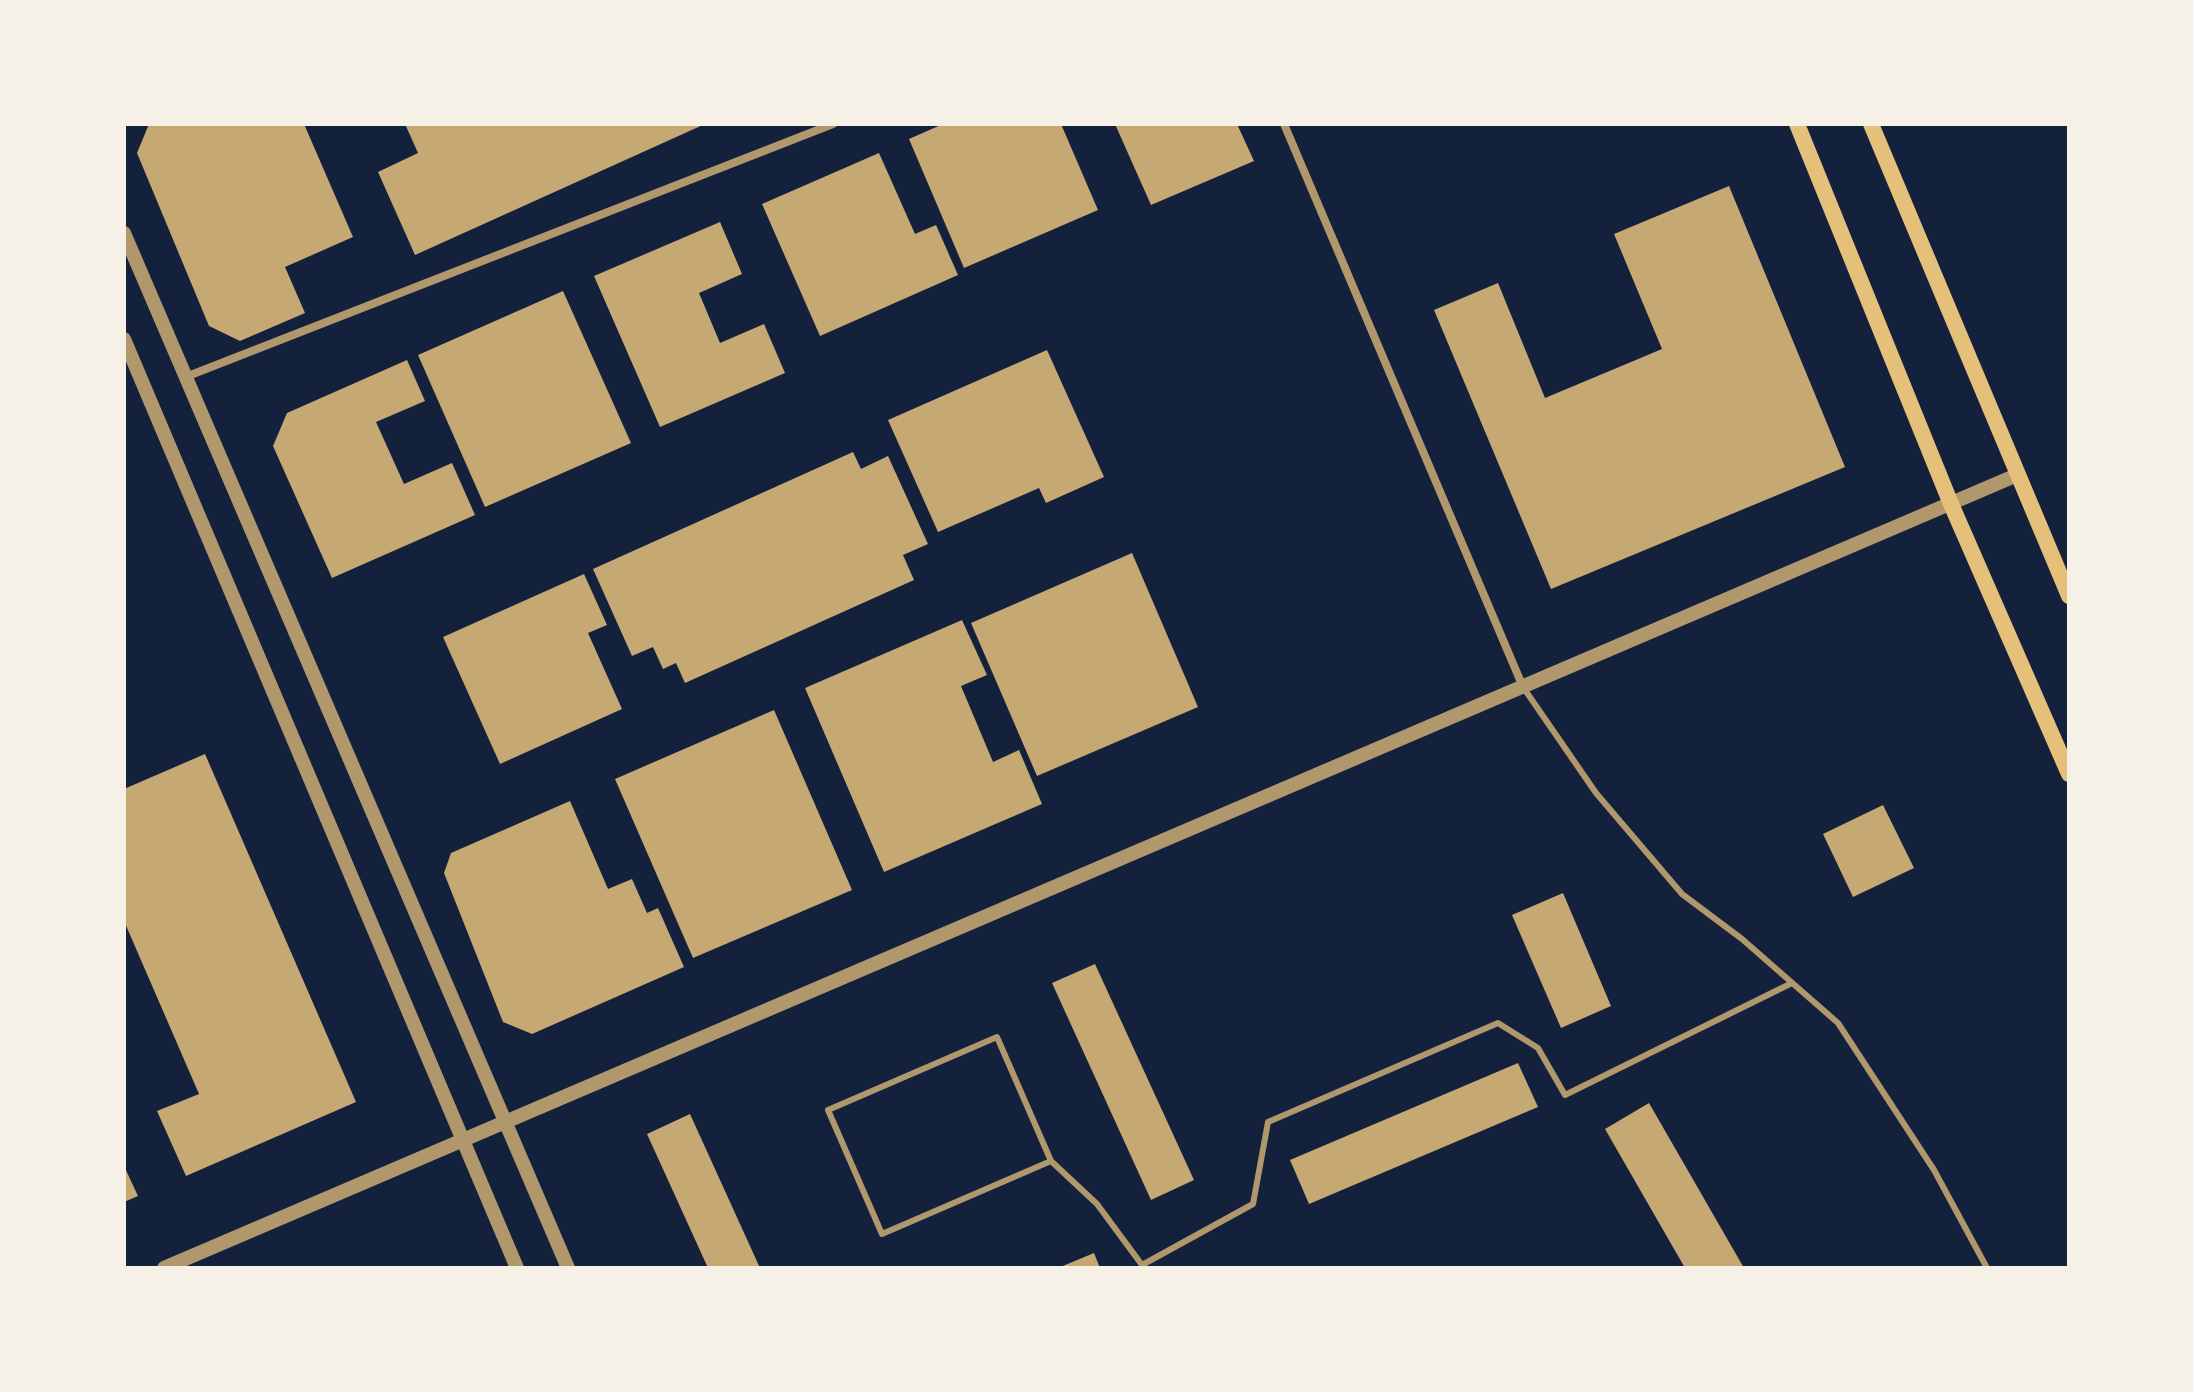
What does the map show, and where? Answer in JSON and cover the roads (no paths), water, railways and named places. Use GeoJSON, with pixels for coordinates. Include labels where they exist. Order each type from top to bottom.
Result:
{"type":"FeatureCollection","features":[{"type":"Feature","properties":{"kind":"main road"},"geometry":{"type":"LineString","coordinates":[[1797,124],[1951,504],[2069,774]]}},
{"type":"Feature","properties":{"kind":"main road"},"geometry":{"type":"LineString","coordinates":[[1871,124],[2069,596]]}},
{"type":"Feature","properties":{"kind":"street"},"geometry":{"type":"LineString","coordinates":[[188,376],[833,124]]}},
{"type":"Feature","properties":{"kind":"street"},"geometry":{"type":"LineString","coordinates":[[1284,124],[1523,687]]}},
{"type":"Feature","properties":{"kind":"street"},"geometry":{"type":"LineString","coordinates":[[124,233],[188,376],[568,1268]]}},
{"type":"Feature","properties":{"kind":"street"},"geometry":{"type":"LineString","coordinates":[[124,339],[517,1268]]}},
{"type":"Feature","properties":{"kind":"street"},"geometry":{"type":"LineString","coordinates":[[164,1268],[2017,475]]}},
{"type":"Feature","properties":{"kind":"lane"},"geometry":{"type":"LineString","coordinates":[[1523,687],[1596,793],[1682,894],[1838,1023],[1934,1170],[1987,1268]]}},
{"type":"Feature","properties":{"kind":"lane"},"geometry":{"type":"LineString","coordinates":[[1051,1161],[882,1234],[828,1110],[997,1037],[1051,1161],[1097,1204],[1142,1266],[1253,1204],[1268,1122],[1498,1023],[1538,1048],[1565,1095],[1792,983]]}}]}
